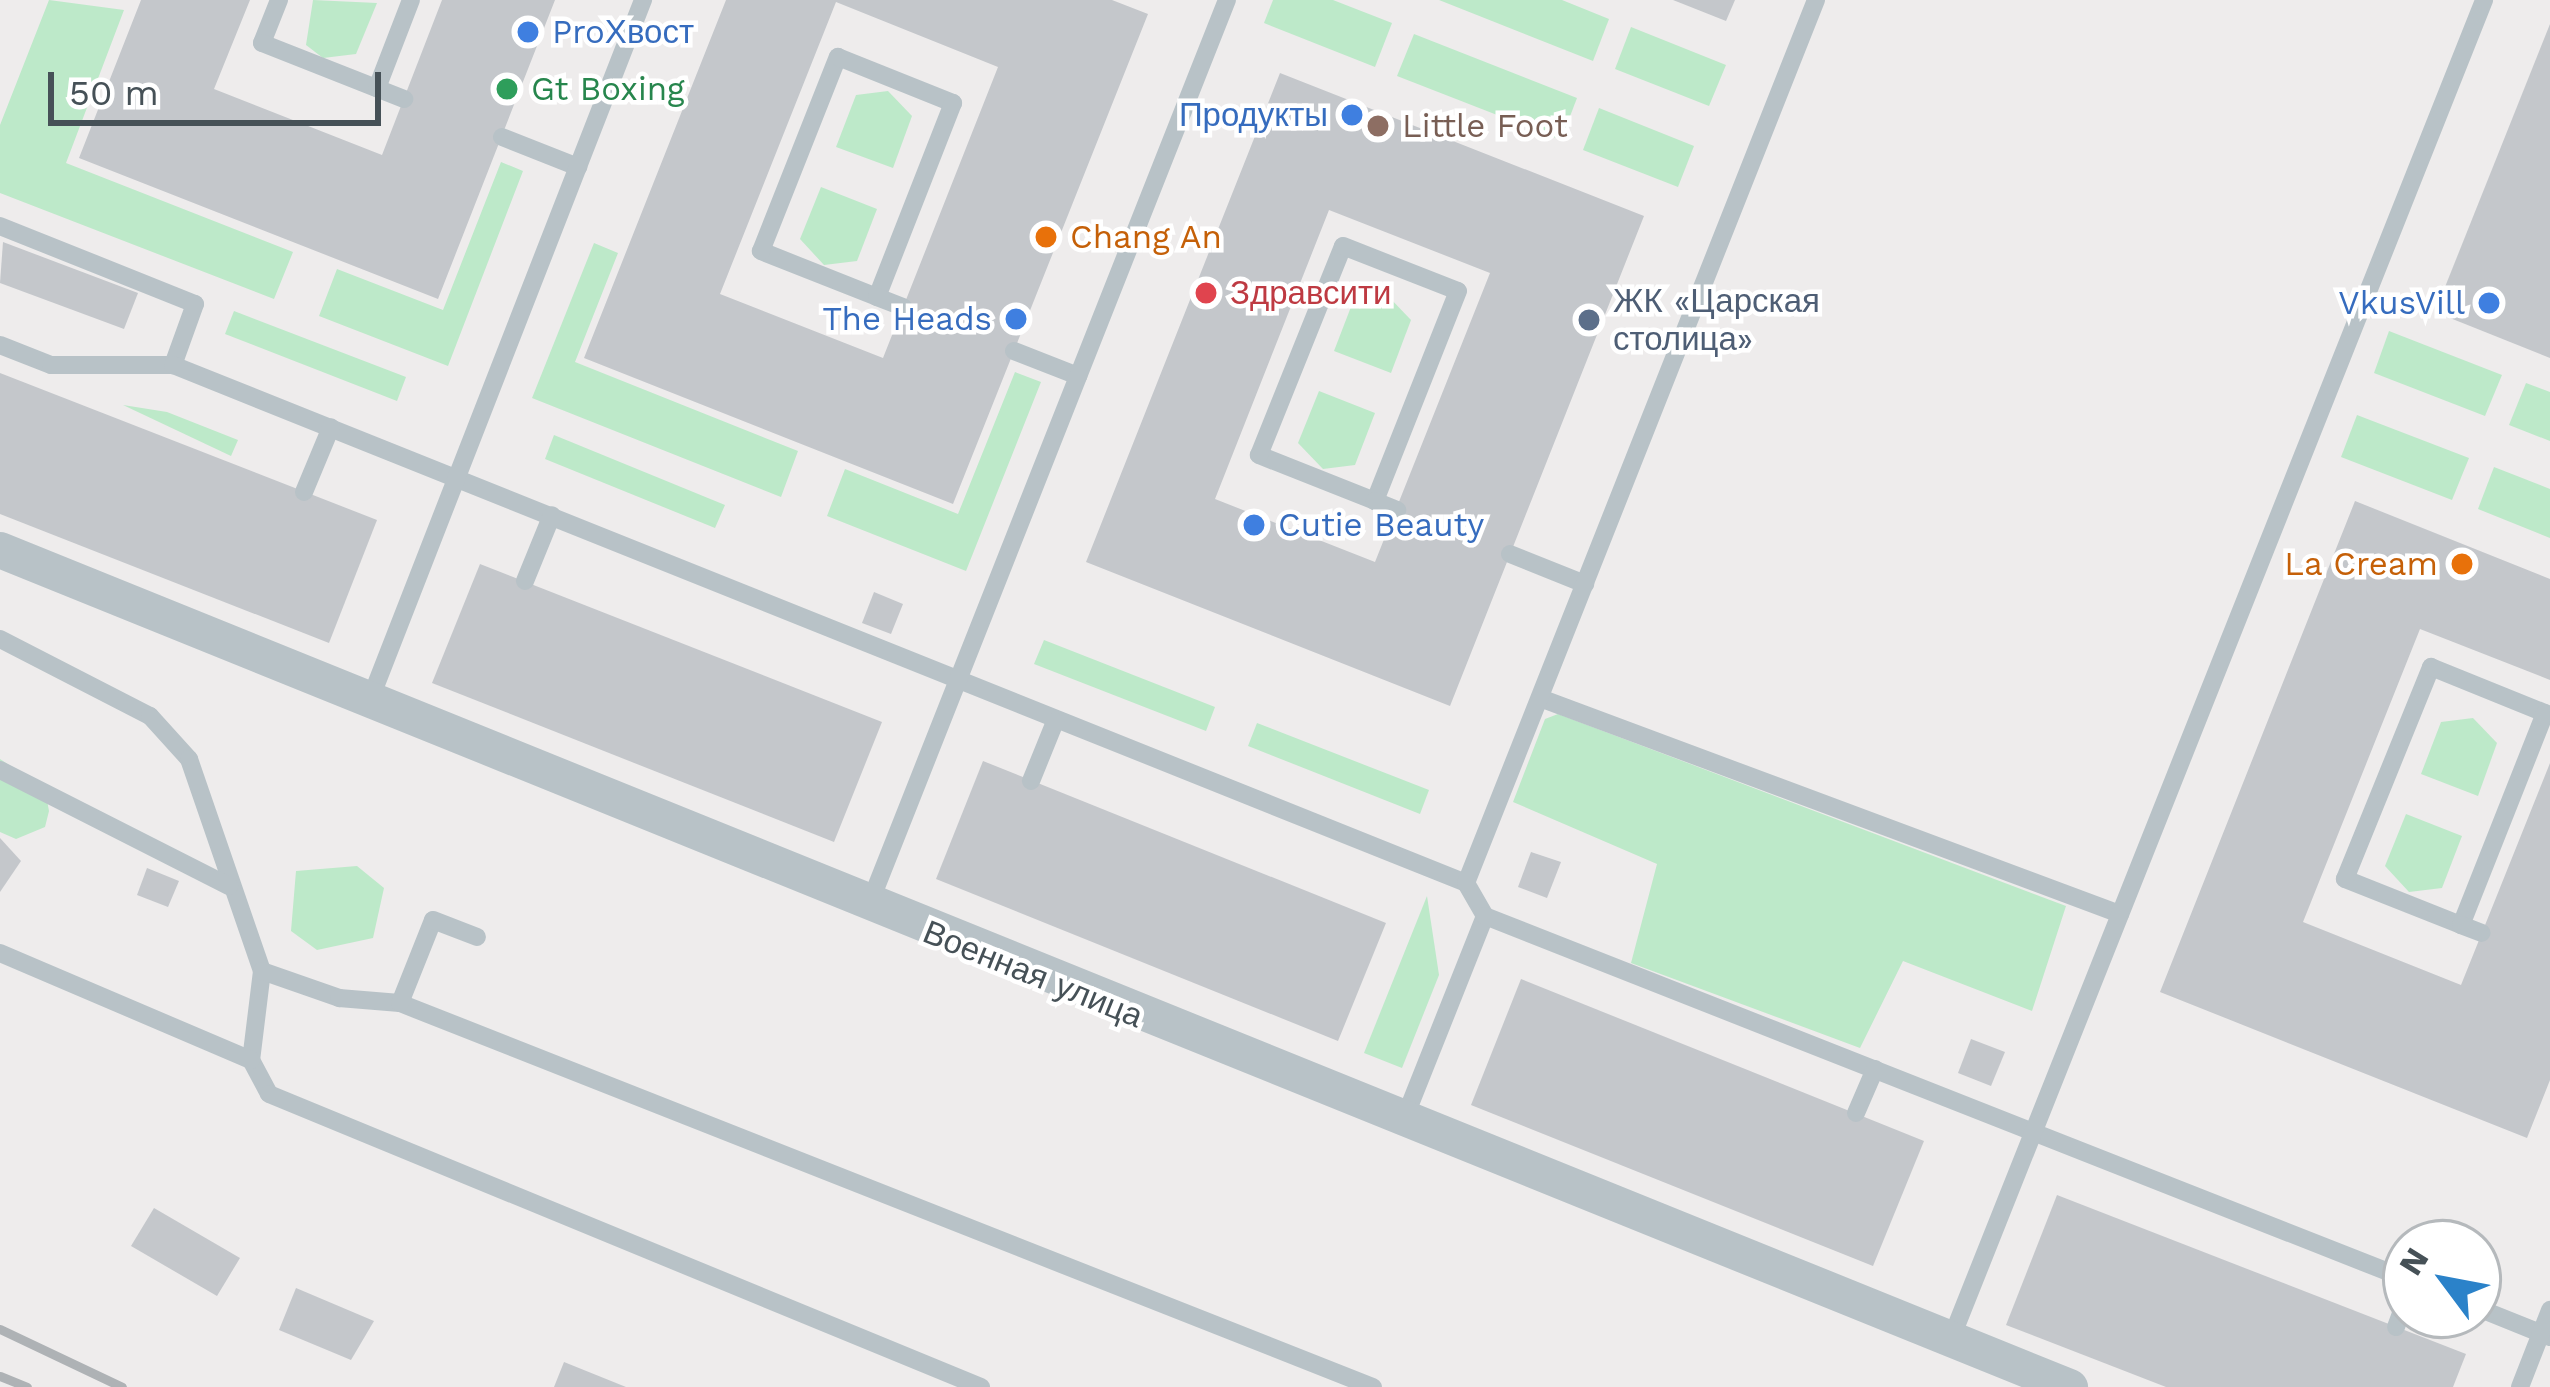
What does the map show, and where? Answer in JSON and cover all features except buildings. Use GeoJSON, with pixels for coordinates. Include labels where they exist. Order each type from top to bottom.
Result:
{"type":"FeatureCollection","features":[{"type":"Feature","properties":{"kind":"street","name":"Военная улица"},"geometry":{"type":"LineString","coordinates":[[0,550],[868,908],[2070,1387]]}},
{"type":"Feature","properties":{"kind":"lane"},"geometry":{"type":"LineString","coordinates":[[279,0],[262,43],[404,99]]}},
{"type":"Feature","properties":{"kind":"lane"},"geometry":{"type":"LineString","coordinates":[[376,88],[411,0]]}},
{"type":"Feature","properties":{"kind":"lane"},"geometry":{"type":"LineString","coordinates":[[368,705],[643,0]]}},
{"type":"Feature","properties":{"kind":"lane"},"geometry":{"type":"LineString","coordinates":[[868,908],[1227,0]]}},
{"type":"Feature","properties":{"kind":"lane"},"geometry":{"type":"LineString","coordinates":[[1466,883],[1816,0]]}},
{"type":"Feature","properties":{"kind":"lane"},"geometry":{"type":"LineString","coordinates":[[1951,1340],[2484,0]]}},
{"type":"Feature","properties":{"kind":"lane"},"geometry":{"type":"LineString","coordinates":[[877,297],[953,103],[838,57],[761,251],[877,297],[903,307]]}},
{"type":"Feature","properties":{"kind":"lane"},"geometry":{"type":"LineString","coordinates":[[502,137],[578,167]]}},
{"type":"Feature","properties":{"kind":"lane"},"geometry":{"type":"LineString","coordinates":[[0,226],[195,304],[173,365]]}},
{"type":"Feature","properties":{"kind":"lane"},"geometry":{"type":"LineString","coordinates":[[1375,501],[1458,291],[1343,246],[1259,455],[1396,510]]}},
{"type":"Feature","properties":{"kind":"lane"},"geometry":{"type":"LineString","coordinates":[[0,345],[51,365],[173,365],[1466,883],[1485,916],[2382,1270]]}},
{"type":"Feature","properties":{"kind":"lane"},"geometry":{"type":"LineString","coordinates":[[1014,351],[1078,376]]}},
{"type":"Feature","properties":{"kind":"lane"},"geometry":{"type":"LineString","coordinates":[[304,492],[331,427]]}},
{"type":"Feature","properties":{"kind":"lane"},"geometry":{"type":"LineString","coordinates":[[525,581],[552,515]]}},
{"type":"Feature","properties":{"kind":"lane"},"geometry":{"type":"LineString","coordinates":[[1510,554],[1585,584]]}},
{"type":"Feature","properties":{"kind":"lane"},"geometry":{"type":"LineString","coordinates":[[0,639],[150,716],[189,759],[229,886],[262,970],[251,1060],[269,1094],[299,1114],[980,1387]]}},
{"type":"Feature","properties":{"kind":"lane"},"geometry":{"type":"LineString","coordinates":[[2461,925],[2545,713],[2431,667],[2345,879],[2482,934]]}},
{"type":"Feature","properties":{"kind":"lane"},"geometry":{"type":"LineString","coordinates":[[1540,698],[2120,914]]}},
{"type":"Feature","properties":{"kind":"lane"},"geometry":{"type":"LineString","coordinates":[[1031,781],[1055,722]]}},
{"type":"Feature","properties":{"kind":"lane"},"geometry":{"type":"LineString","coordinates":[[0,770],[229,886]]}},
{"type":"Feature","properties":{"kind":"lane"},"geometry":{"type":"LineString","coordinates":[[1403,1122],[1485,916]]}},
{"type":"Feature","properties":{"kind":"lane"},"geometry":{"type":"LineString","coordinates":[[400,1004],[433,920],[477,937]]}},
{"type":"Feature","properties":{"kind":"lane"},"geometry":{"type":"LineString","coordinates":[[0,952],[251,1060]]}},
{"type":"Feature","properties":{"kind":"lane"},"geometry":{"type":"LineString","coordinates":[[262,970],[339,998],[400,1004],[1373,1387]]}},
{"type":"Feature","properties":{"kind":"lane"},"geometry":{"type":"LineString","coordinates":[[1856,1113],[1875,1069]]}},
{"type":"Feature","properties":{"kind":"lane"},"geometry":{"type":"LineString","coordinates":[[2520,1387],[2546,1335],[2550,1310]]}},
{"type":"Feature","properties":{"kind":"lane"},"geometry":{"type":"LineString","coordinates":[[2502,1318],[2546,1335]]}},
{"type":"Feature","properties":{"kind":"green space"},"geometry":{"type":"Polygon","coordinates":[[[49,0],[124,10],[66,163],[293,252],[274,299],[0,193],[0,125],[49,0]]]}},
{"type":"Feature","properties":{"kind":"green space"},"geometry":{"type":"Polygon","coordinates":[[[313,0],[377,3],[356,54],[323,58],[306,45],[313,0]]]}},
{"type":"Feature","properties":{"kind":"green space"},"geometry":{"type":"Polygon","coordinates":[[[1273,0],[1333,0],[1392,23],[1375,67],[1264,23],[1273,0]]]}},
{"type":"Feature","properties":{"kind":"green space"},"geometry":{"type":"Polygon","coordinates":[[[1439,0],[1562,0],[1609,19],[1593,61],[1439,0]]]}},
{"type":"Feature","properties":{"kind":"green space"},"geometry":{"type":"Polygon","coordinates":[[[1631,27],[1726,65],[1709,106],[1615,69],[1631,27]]]}},
{"type":"Feature","properties":{"kind":"green space"},"geometry":{"type":"Polygon","coordinates":[[[1414,34],[1577,98],[1561,140],[1397,76],[1414,34]]]}},
{"type":"Feature","properties":{"kind":"green space"},"geometry":{"type":"Polygon","coordinates":[[[888,91],[912,116],[893,168],[836,147],[856,95],[888,91]]]}},
{"type":"Feature","properties":{"kind":"green space"},"geometry":{"type":"Polygon","coordinates":[[[1599,108],[1694,146],[1678,187],[1583,150],[1599,108]]]}},
{"type":"Feature","properties":{"kind":"green space"},"geometry":{"type":"Polygon","coordinates":[[[501,162],[523,171],[448,366],[319,316],[337,269],[443,310],[501,162]]]}},
{"type":"Feature","properties":{"kind":"green space"},"geometry":{"type":"Polygon","coordinates":[[[821,187],[877,209],[857,261],[824,265],[800,239],[821,187]]]}},
{"type":"Feature","properties":{"kind":"green space"},"geometry":{"type":"Polygon","coordinates":[[[594,243],[618,253],[575,362],[798,451],[781,497],[532,398],[594,243]]]}},
{"type":"Feature","properties":{"kind":"green space"},"geometry":{"type":"Polygon","coordinates":[[[1387,295],[1411,320],[1391,373],[1334,351],[1354,299],[1387,295]]]}},
{"type":"Feature","properties":{"kind":"green space"},"geometry":{"type":"Polygon","coordinates":[[[234,311],[406,377],[397,401],[225,334],[234,311]]]}},
{"type":"Feature","properties":{"kind":"green space"},"geometry":{"type":"Polygon","coordinates":[[[2389,331],[2502,375],[2485,416],[2374,373],[2389,331]]]}},
{"type":"Feature","properties":{"kind":"green space"},"geometry":{"type":"Polygon","coordinates":[[[1015,372],[1041,382],[966,571],[827,516],[845,469],[958,514],[1015,372]]]}},
{"type":"Feature","properties":{"kind":"green space"},"geometry":{"type":"Polygon","coordinates":[[[2526,383],[2550,392],[2550,441],[2509,425],[2526,383]]]}},
{"type":"Feature","properties":{"kind":"green space"},"geometry":{"type":"Polygon","coordinates":[[[1319,391],[1375,413],[1355,465],[1323,469],[1298,443],[1319,391]]]}},
{"type":"Feature","properties":{"kind":"green space"},"geometry":{"type":"Polygon","coordinates":[[[123,405],[167,412],[238,440],[231,456],[123,405]]]}},
{"type":"Feature","properties":{"kind":"green space"},"geometry":{"type":"Polygon","coordinates":[[[2357,415],[2469,458],[2452,500],[2341,457],[2357,415]]]}},
{"type":"Feature","properties":{"kind":"green space"},"geometry":{"type":"Polygon","coordinates":[[[554,435],[725,505],[715,528],[545,459],[554,435]]]}},
{"type":"Feature","properties":{"kind":"green space"},"geometry":{"type":"Polygon","coordinates":[[[2494,467],[2550,489],[2550,538],[2478,509],[2494,467]]]}},
{"type":"Feature","properties":{"kind":"green space"},"geometry":{"type":"Polygon","coordinates":[[[1044,640],[1215,707],[1206,731],[1034,664],[1044,640]]]}},
{"type":"Feature","properties":{"kind":"green space"},"geometry":{"type":"Polygon","coordinates":[[[1558,714],[2066,906],[2032,1011],[1903,961],[1860,1048],[1631,963],[1657,864],[1513,802],[1545,719],[1558,714]]]}},
{"type":"Feature","properties":{"kind":"green space"},"geometry":{"type":"Polygon","coordinates":[[[2473,718],[2497,743],[2478,796],[2421,774],[2441,722],[2473,718]]]}},
{"type":"Feature","properties":{"kind":"green space"},"geometry":{"type":"Polygon","coordinates":[[[1257,723],[1429,790],[1420,814],[1248,746],[1257,723]]]}},
{"type":"Feature","properties":{"kind":"green space"},"geometry":{"type":"Polygon","coordinates":[[[0,759],[45,789],[49,811],[45,827],[16,839],[0,832],[0,759]]]}},
{"type":"Feature","properties":{"kind":"green space"},"geometry":{"type":"Polygon","coordinates":[[[2406,814],[2462,836],[2442,888],[2409,892],[2385,866],[2406,814]]]}},
{"type":"Feature","properties":{"kind":"green space"},"geometry":{"type":"Polygon","coordinates":[[[357,866],[384,888],[373,938],[317,950],[291,931],[296,871],[357,866]]]}},
{"type":"Feature","properties":{"kind":"green space"},"geometry":{"type":"Polygon","coordinates":[[[1427,896],[1439,975],[1402,1068],[1364,1053],[1427,896]]]}},
{"type":"Feature","properties":{"kind":"railway"},"geometry":{"type":"LineString","coordinates":[[0,1329],[122,1387]]}},
{"type":"Feature","properties":{"kind":"railway"},"geometry":{"type":"LineString","coordinates":[[0,1376],[27,1387]]}},
{"type":"Feature","properties":{"kind":"place","name":"ProХвост"},"geometry":{"type":"Point","coordinates":[528,32]}},
{"type":"Feature","properties":{"kind":"place","name":"Gt Boxing"},"geometry":{"type":"Point","coordinates":[507,89]}},
{"type":"Feature","properties":{"kind":"place","name":"Продукты"},"geometry":{"type":"Point","coordinates":[1352,115]}},
{"type":"Feature","properties":{"kind":"place","name":"Little Foot"},"geometry":{"type":"Point","coordinates":[1378,126]}},
{"type":"Feature","properties":{"kind":"place","name":"Chang An"},"geometry":{"type":"Point","coordinates":[1046,237]}},
{"type":"Feature","properties":{"kind":"place","name":"Здравсити"},"geometry":{"type":"Point","coordinates":[1206,293]}},
{"type":"Feature","properties":{"kind":"place","name":"VkusVill"},"geometry":{"type":"Point","coordinates":[2489,303]}},
{"type":"Feature","properties":{"kind":"place","name":"The Heads"},"geometry":{"type":"Point","coordinates":[1016,319]}},
{"type":"Feature","properties":{"kind":"place","name":"ЖК «Царская столица»"},"geometry":{"type":"Point","coordinates":[1589,320]}},
{"type":"Feature","properties":{"kind":"place","name":"Cutie Beauty"},"geometry":{"type":"Point","coordinates":[1254,525]}},
{"type":"Feature","properties":{"kind":"place","name":"La Cream"},"geometry":{"type":"Point","coordinates":[2462,564]}}]}
